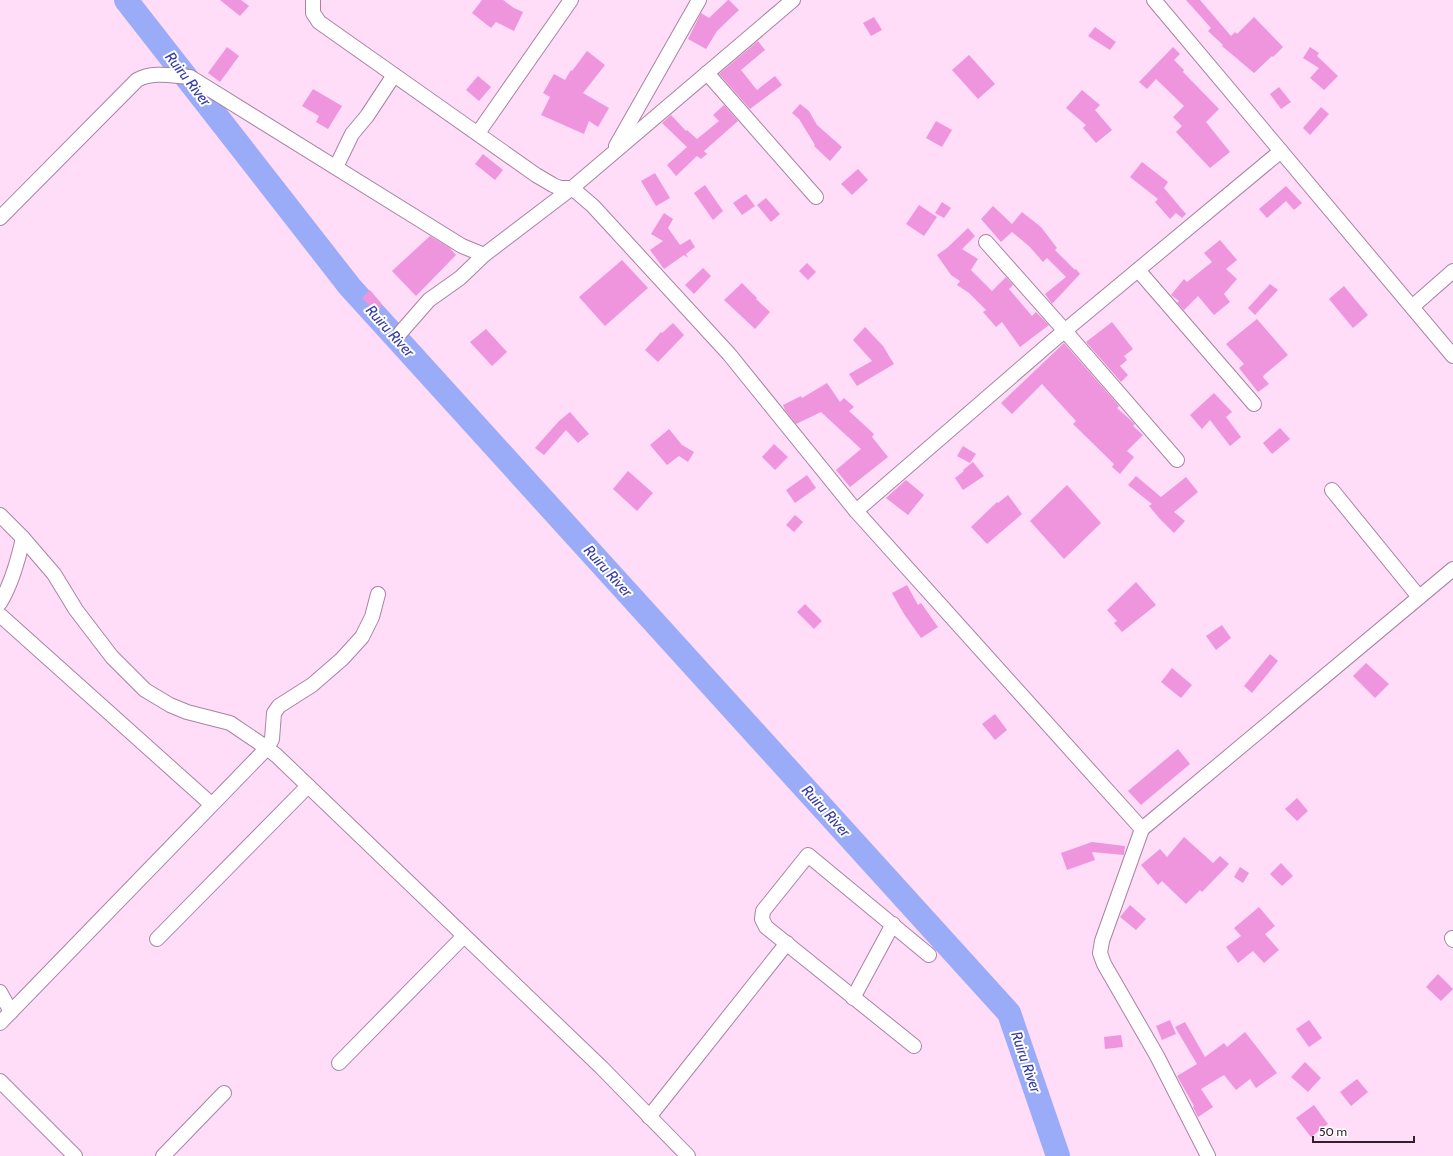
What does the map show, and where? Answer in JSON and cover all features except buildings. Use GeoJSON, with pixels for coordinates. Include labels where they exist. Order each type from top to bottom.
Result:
{"type":"FeatureCollection","features":[{"type":"Feature","properties":{"kind":"street"},"geometry":{"type":"LineString","coordinates":[[313,0],[313,13],[319,22],[552,185],[560,188],[572,188],[593,206],[729,354],[856,511],[1142,829]]}},
{"type":"Feature","properties":{"kind":"street"},"geometry":{"type":"LineString","coordinates":[[478,133],[571,0]]}},
{"type":"Feature","properties":{"kind":"street"},"geometry":{"type":"LineString","coordinates":[[611,155],[699,0]]}},
{"type":"Feature","properties":{"kind":"street"},"geometry":{"type":"LineString","coordinates":[[401,332],[429,300],[460,278],[484,255],[572,188],[793,0]]}},
{"type":"Feature","properties":{"kind":"street"},"geometry":{"type":"LineString","coordinates":[[1154,0],[1453,356]]}},
{"type":"Feature","properties":{"kind":"street"},"geometry":{"type":"LineString","coordinates":[[707,73],[816,197]]}},
{"type":"Feature","properties":{"kind":"street"},"geometry":{"type":"LineString","coordinates":[[0,218],[137,80],[154,74],[190,77],[462,246],[484,255]]}},
{"type":"Feature","properties":{"kind":"street"},"geometry":{"type":"LineString","coordinates":[[336,167],[352,134],[368,116],[394,75]]}},
{"type":"Feature","properties":{"kind":"street"},"geometry":{"type":"LineString","coordinates":[[856,511],[1065,331],[1280,151]]}},
{"type":"Feature","properties":{"kind":"street"},"geometry":{"type":"LineString","coordinates":[[986,242],[1177,460]]}},
{"type":"Feature","properties":{"kind":"street"},"geometry":{"type":"LineString","coordinates":[[1138,270],[1254,404]]}},
{"type":"Feature","properties":{"kind":"street"},"geometry":{"type":"LineString","coordinates":[[1412,307],[1453,271]]}},
{"type":"Feature","properties":{"kind":"street"},"geometry":{"type":"LineString","coordinates":[[1332,490],[1419,597]]}},
{"type":"Feature","properties":{"kind":"street"},"geometry":{"type":"LineString","coordinates":[[0,515],[23,538],[54,574],[76,610],[112,657],[145,690],[170,705],[187,712],[230,723],[267,748],[602,1068],[688,1156]]}},
{"type":"Feature","properties":{"kind":"street"},"geometry":{"type":"LineString","coordinates":[[0,603],[7,591],[16,567],[23,538]]}},
{"type":"Feature","properties":{"kind":"street"},"geometry":{"type":"LineString","coordinates":[[1208,1156],[1156,1056],[1104,964],[1100,953],[1102,941],[1142,829],[1453,569]]}},
{"type":"Feature","properties":{"kind":"street"},"geometry":{"type":"LineString","coordinates":[[0,1023],[267,748],[272,740],[274,713],[279,706],[312,685],[342,659],[362,637],[372,616],[378,594]]}},
{"type":"Feature","properties":{"kind":"street"},"geometry":{"type":"LineString","coordinates":[[0,615],[211,804]]}},
{"type":"Feature","properties":{"kind":"street"},"geometry":{"type":"LineString","coordinates":[[157,939],[308,786]]}},
{"type":"Feature","properties":{"kind":"street"},"geometry":{"type":"LineString","coordinates":[[914,1046],[766,928],[762,919],[763,911],[808,855],[929,955]]}},
{"type":"Feature","properties":{"kind":"street"},"geometry":{"type":"LineString","coordinates":[[853,998],[893,924]]}},
{"type":"Feature","properties":{"kind":"street"},"geometry":{"type":"LineString","coordinates":[[338,1062],[464,936]]}},
{"type":"Feature","properties":{"kind":"street"},"geometry":{"type":"LineString","coordinates":[[649,1117],[787,944]]}},
{"type":"Feature","properties":{"kind":"street"},"geometry":{"type":"LineString","coordinates":[[0,992],[11,1012]]}},
{"type":"Feature","properties":{"kind":"street"},"geometry":{"type":"LineString","coordinates":[[0,1081],[75,1156]]}},
{"type":"Feature","properties":{"kind":"street"},"geometry":{"type":"LineString","coordinates":[[163,1156],[224,1093]]}},
{"type":"Feature","properties":{"kind":"waterway","name":"Ruiru River"},"geometry":{"type":"LineString","coordinates":[[126,0],[350,287],[1009,1013],[1058,1156]]}}]}
